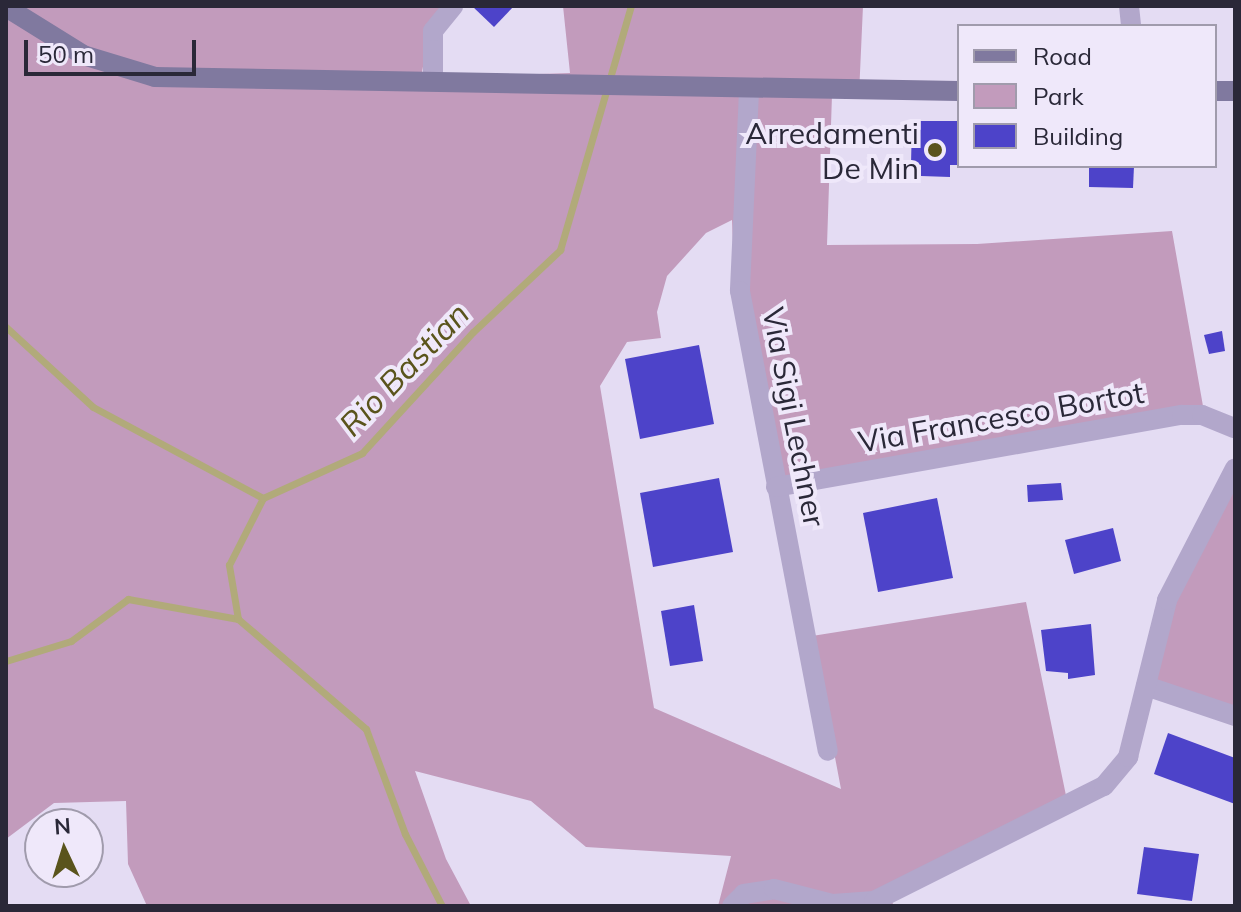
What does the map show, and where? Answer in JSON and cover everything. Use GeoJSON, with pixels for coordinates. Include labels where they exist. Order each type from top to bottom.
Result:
{"type":"FeatureCollection","features":[{"type":"Feature","properties":{"kind":"street"},"geometry":{"type":"LineString","coordinates":[[433,79],[433,31],[453,6]]}},
{"type":"Feature","properties":{"kind":"street"},"geometry":{"type":"LineString","coordinates":[[6,7],[83,55],[155,77],[590,81],[749,91],[957,91]]}},
{"type":"Feature","properties":{"kind":"street","name":"Via Sigi Lechner"},"geometry":{"type":"LineString","coordinates":[[749,91],[740,291],[828,751]]}},
{"type":"Feature","properties":{"kind":"street","name":"Via Francesco Bortot"},"geometry":{"type":"LineString","coordinates":[[776,487],[1182,415],[1202,415],[1235,428]]}},
{"type":"Feature","properties":{"kind":"street"},"geometry":{"type":"LineString","coordinates":[[732,906],[744,894],[774,889],[833,904],[874,901],[1082,798],[1119,773],[1146,686],[1167,600],[1235,468]]}},
{"type":"Feature","properties":{"kind":"street"},"geometry":{"type":"LineString","coordinates":[[1146,686],[1235,716]]}},
{"type":"Feature","properties":{"kind":"green space"},"geometry":{"type":"Polygon","coordinates":[[[6,6],[445,6],[431,21],[421,78],[570,73],[563,6],[863,6],[859,95],[832,95],[827,245],[977,244],[1172,231],[1203,406],[771,491],[735,296],[732,220],[706,233],[667,276],[657,312],[661,338],[627,342],[600,386],[654,708],[841,789],[812,636],[1026,602],[1069,810],[891,900],[894,906],[718,906],[731,856],[586,847],[531,801],[415,771],[446,859],[471,906],[147,906],[128,864],[126,801],[54,803],[47,808],[24,808],[24,826],[6,839],[6,6]]]}},
{"type":"Feature","properties":{"kind":"green space"},"geometry":{"type":"Polygon","coordinates":[[[1235,457],[1235,726],[1145,692],[1155,609],[1235,457]]]}},
{"type":"Feature","properties":{"kind":"building"},"geometry":{"type":"Polygon","coordinates":[[[472,6],[514,6],[494,27],[472,6]]]}},
{"type":"Feature","properties":{"kind":"building"},"geometry":{"type":"Polygon","coordinates":[[[912,121],[957,121],[957,165],[950,165],[950,177],[921,176],[921,165],[911,164],[912,121]]]}},
{"type":"Feature","properties":{"kind":"building"},"geometry":{"type":"Polygon","coordinates":[[[1089,168],[1134,168],[1133,188],[1089,187],[1089,168]]]}},
{"type":"Feature","properties":{"kind":"building"},"geometry":{"type":"Polygon","coordinates":[[[1222,331],[1225,351],[1209,354],[1204,335],[1222,331]]]}},
{"type":"Feature","properties":{"kind":"building"},"geometry":{"type":"Polygon","coordinates":[[[699,345],[714,424],[640,439],[625,359],[699,345]]]}},
{"type":"Feature","properties":{"kind":"building"},"geometry":{"type":"Polygon","coordinates":[[[719,478],[733,552],[653,567],[640,493],[719,478]]]}},
{"type":"Feature","properties":{"kind":"building"},"geometry":{"type":"Polygon","coordinates":[[[1061,483],[1063,500],[1028,502],[1027,485],[1061,483]]]}},
{"type":"Feature","properties":{"kind":"building"},"geometry":{"type":"Polygon","coordinates":[[[937,498],[953,578],[878,592],[863,513],[937,498]]]}},
{"type":"Feature","properties":{"kind":"building"},"geometry":{"type":"Polygon","coordinates":[[[1113,528],[1121,561],[1074,574],[1065,540],[1113,528]]]}},
{"type":"Feature","properties":{"kind":"building"},"geometry":{"type":"Polygon","coordinates":[[[694,605],[703,661],[670,666],[661,611],[694,605]]]}},
{"type":"Feature","properties":{"kind":"building"},"geometry":{"type":"Polygon","coordinates":[[[1091,624],[1095,675],[1068,679],[1068,673],[1046,671],[1041,630],[1091,624]]]}},
{"type":"Feature","properties":{"kind":"building"},"geometry":{"type":"Polygon","coordinates":[[[1168,733],[1235,758],[1235,804],[1154,774],[1168,733]]]}},
{"type":"Feature","properties":{"kind":"building"},"geometry":{"type":"Polygon","coordinates":[[[1144,847],[1199,854],[1192,901],[1137,894],[1144,847]]]}},
{"type":"Feature","properties":{"kind":"waterway","name":"Rio Bastian"},"geometry":{"type":"LineString","coordinates":[[442,906],[405,834],[366,729],[238,619],[229,565],[263,498],[362,453],[473,332],[560,250],[631,6]]}},
{"type":"Feature","properties":{"kind":"waterway"},"geometry":{"type":"LineString","coordinates":[[6,327],[93,407],[263,498]]}},
{"type":"Feature","properties":{"kind":"waterway"},"geometry":{"type":"LineString","coordinates":[[6,661],[71,641],[128,599],[238,619]]}},
{"type":"Feature","properties":{"kind":"place","name":"Arredamenti De Min"},"geometry":{"type":"Point","coordinates":[935,150]}}]}
